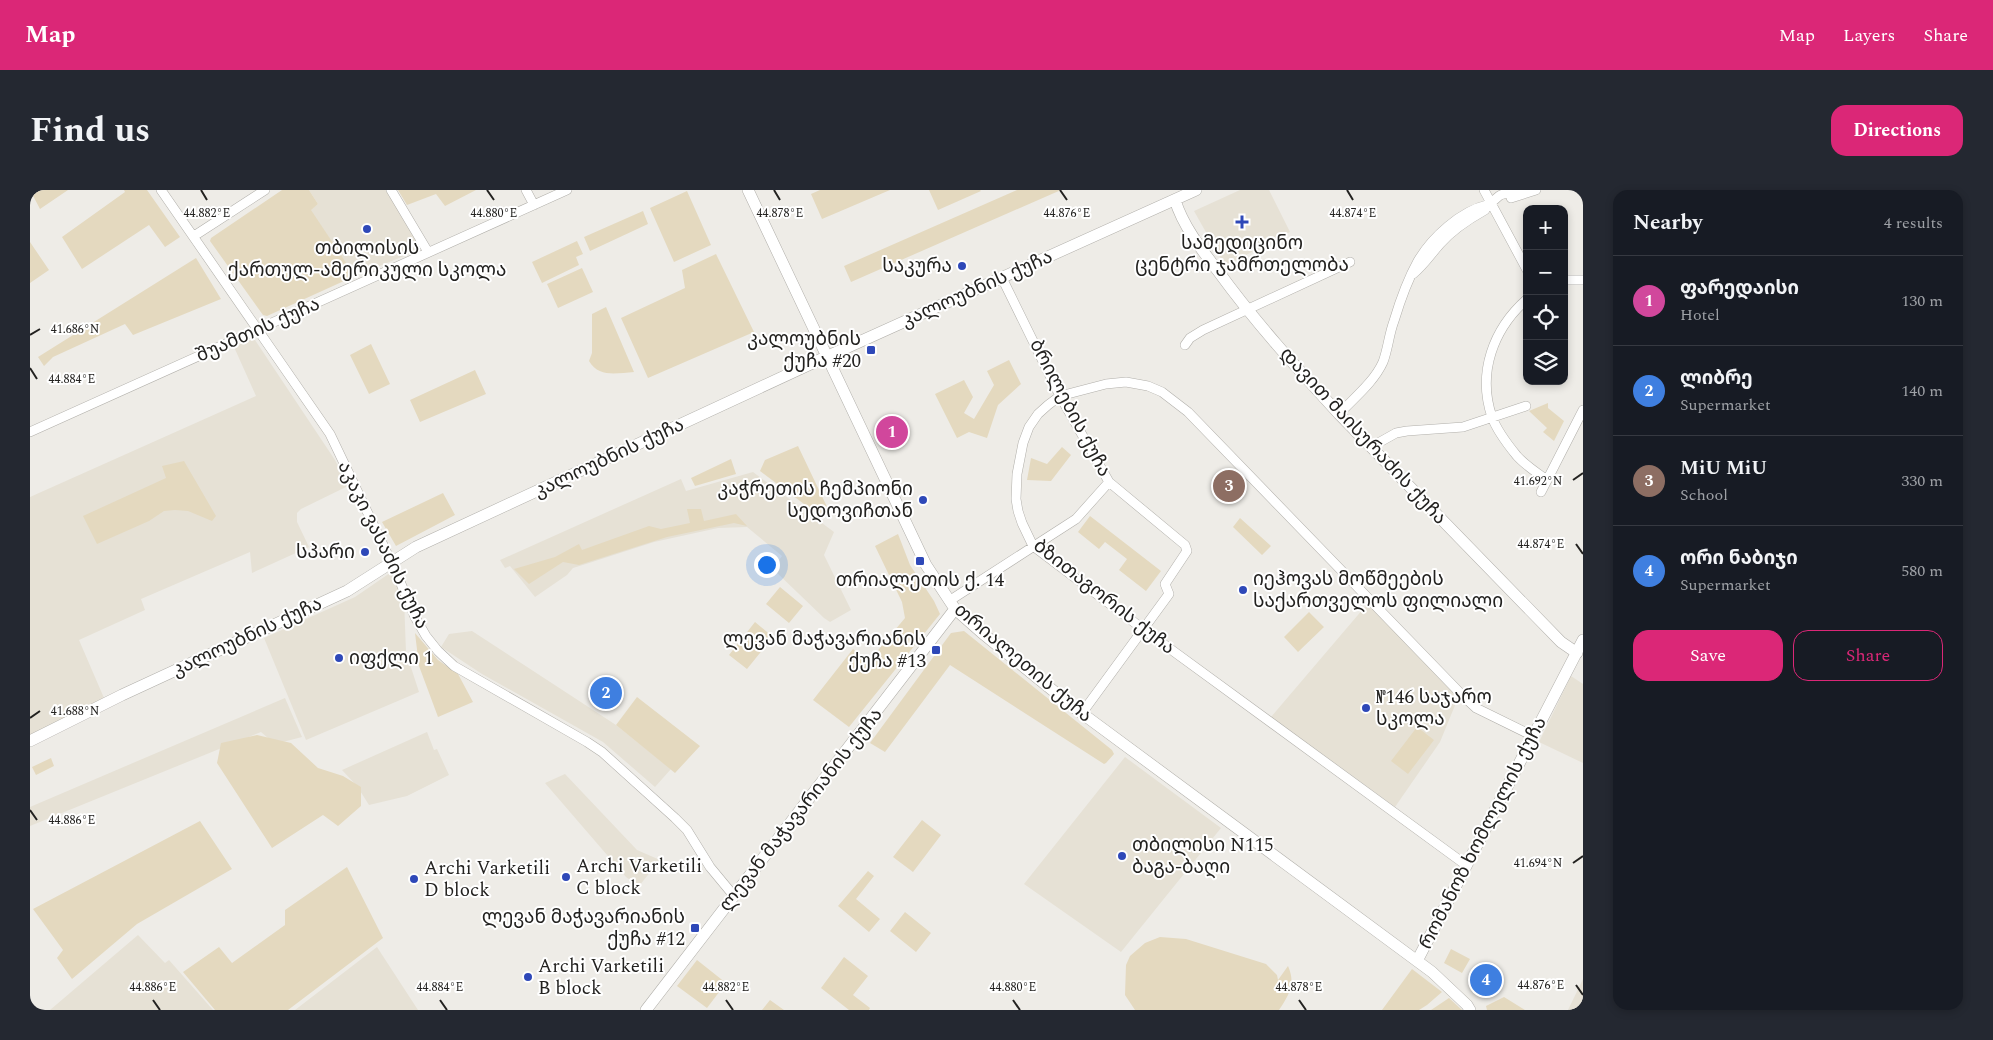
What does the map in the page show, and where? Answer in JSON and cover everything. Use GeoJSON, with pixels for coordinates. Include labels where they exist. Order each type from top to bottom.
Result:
{"type":"FeatureCollection","features":[{"type":"Feature","properties":{"kind":"street","name":"აკაკი ვასაძის ქუჩა"},"geometry":{"type":"LineString","coordinates":[[162,190],[330,434],[392,562],[415,617],[426,636],[438,651],[454,666],[602,752],[687,830],[710,867],[734,896]]}},
{"type":"Feature","properties":{"kind":"street"},"geometry":{"type":"LineString","coordinates":[[194,236],[265,190]]}},
{"type":"Feature","properties":{"kind":"street"},"geometry":{"type":"LineString","coordinates":[[391,190],[428,252]]}},
{"type":"Feature","properties":{"kind":"street"},"geometry":{"type":"LineString","coordinates":[[526,190],[534,205]]}},
{"type":"Feature","properties":{"kind":"street","name":"შუამთის ქუჩა"},"geometry":{"type":"LineString","coordinates":[[30,432],[567,190]]}},
{"type":"Feature","properties":{"kind":"street","name":"თრიალეთის ქუჩა"},"geometry":{"type":"LineString","coordinates":[[748,190],[828,356],[905,523],[926,565],[952,605],[981,632],[1082,713],[1417,961]]}},
{"type":"Feature","properties":{"kind":"street","name":"კალოუბნის ქუჩა"},"geometry":{"type":"LineString","coordinates":[[30,741],[122,695],[347,591],[416,547],[828,356],[1002,278],[1173,195],[1196,190]]}},
{"type":"Feature","properties":{"kind":"street"},"geometry":{"type":"LineString","coordinates":[[1484,190],[1523,262]]}},
{"type":"Feature","properties":{"kind":"street"},"geometry":{"type":"LineString","coordinates":[[1491,202],[1500,196],[1517,190]]}},
{"type":"Feature","properties":{"kind":"street"},"geometry":{"type":"LineString","coordinates":[[1339,414],[1374,378],[1383,361],[1393,322],[1418,261],[1442,233],[1457,219],[1482,204],[1500,201],[1536,190]]}},
{"type":"Feature","properties":{"kind":"street","name":"დავით მაისურაძის ქუჩა"},"geometry":{"type":"LineString","coordinates":[[1173,195],[1178,211],[1199,247],[1246,310],[1339,414],[1561,642],[1576,652]]}},
{"type":"Feature","properties":{"kind":"street"},"geometry":{"type":"LineString","coordinates":[[1185,345],[1190,338],[1197,334],[1350,262]]}},
{"type":"Feature","properties":{"kind":"street","name":"ბრილების ქუჩა"},"geometry":{"type":"LineString","coordinates":[[1002,278],[1060,396],[1109,482],[1185,545],[1187,550],[1165,584],[1169,594],[1082,713]]}},
{"type":"Feature","properties":{"kind":"street"},"geometry":{"type":"LineString","coordinates":[[1568,280],[1583,280]]}},
{"type":"Feature","properties":{"kind":"street"},"geometry":{"type":"LineString","coordinates":[[1523,302],[1512,312],[1504,324],[1491,351],[1487,392],[1492,418],[1504,438],[1518,458],[1547,480]]}},
{"type":"Feature","properties":{"kind":"street","name":"ბზითაგორის ქუჩა"},"geometry":{"type":"LineString","coordinates":[[1466,865],[1142,629],[1033,546],[1022,523],[1016,499],[1020,454],[1028,428],[1038,414],[1060,396],[1106,384],[1126,382],[1148,386],[1162,392],[1188,412],[1476,708],[1534,736]]}},
{"type":"Feature","properties":{"kind":"street"},"geometry":{"type":"LineString","coordinates":[[1371,447],[1396,433],[1463,427],[1526,406]]}},
{"type":"Feature","properties":{"kind":"street"},"geometry":{"type":"LineString","coordinates":[[1541,492],[1583,410]]}},
{"type":"Feature","properties":{"kind":"street","name":"ლევან მაჭავარიანის ქუჩა"},"geometry":{"type":"LineString","coordinates":[[646,1010],[952,605],[1033,546],[1076,519],[1109,482]]}},
{"type":"Feature","properties":{"kind":"street","name":"რომანოზ ხომლელის ქუჩა"},"geometry":{"type":"LineString","coordinates":[[1470,1010],[1449,987],[1417,961],[1583,640]]}},
{"type":"Feature","properties":{"kind":"shaded area"},"geometry":{"type":"Polygon","coordinates":[[[30,190],[68,190],[40,209],[30,190]]]}},
{"type":"Feature","properties":{"kind":"shaded area"},"geometry":{"type":"Polygon","coordinates":[[[124,190],[147,190],[180,237],[165,247],[149,225],[82,269],[62,237],[125,192],[124,190]]]}},
{"type":"Feature","properties":{"kind":"shaded area"},"geometry":{"type":"Polygon","coordinates":[[[282,190],[309,190],[318,204],[311,210],[355,276],[267,316],[263,315],[210,241],[211,238],[282,190]]]}},
{"type":"Feature","properties":{"kind":"shaded area","name":"თბილისის ქართულ-ამერიკული სკოლა"},"geometry":{"type":"Polygon","coordinates":[[[309,190],[386,190],[421,249],[355,276],[310,210],[318,204],[309,190]]]}},
{"type":"Feature","properties":{"kind":"shaded area"},"geometry":{"type":"Polygon","coordinates":[[[398,190],[476,190],[445,206],[436,194],[407,205],[398,190]]]}},
{"type":"Feature","properties":{"kind":"shaded area"},"geometry":{"type":"Polygon","coordinates":[[[820,190],[890,190],[822,219],[811,194],[820,190]]]}},
{"type":"Feature","properties":{"kind":"shaded area"},"geometry":{"type":"Polygon","coordinates":[[[929,190],[980,190],[981,191],[938,210],[929,190]]]}},
{"type":"Feature","properties":{"kind":"shaded area"},"geometry":{"type":"Polygon","coordinates":[[[1017,190],[1061,190],[851,282],[844,266],[1017,190]]]}},
{"type":"Feature","properties":{"kind":"shaded area","name":"სამედიცინო ცენტრი ჯამრთელობა"},"geometry":{"type":"Polygon","coordinates":[[[1240,190],[1269,190],[1290,232],[1225,266],[1194,211],[1240,190]]]}},
{"type":"Feature","properties":{"kind":"shaded area"},"geometry":{"type":"Polygon","coordinates":[[[687,191],[711,245],[674,262],[650,208],[687,191]]]}},
{"type":"Feature","properties":{"kind":"shaded area"},"geometry":{"type":"Polygon","coordinates":[[[643,211],[648,224],[590,251],[584,237],[643,211]]]}},
{"type":"Feature","properties":{"kind":"shaded area"},"geometry":{"type":"Polygon","coordinates":[[[577,241],[583,254],[576,257],[579,265],[542,283],[532,262],[577,241]]]}},
{"type":"Feature","properties":{"kind":"shaded area"},"geometry":{"type":"Polygon","coordinates":[[[30,242],[49,270],[30,283],[30,242]]]}},
{"type":"Feature","properties":{"kind":"shaded area"},"geometry":{"type":"Polygon","coordinates":[[[716,254],[754,332],[648,378],[621,318],[685,288],[682,270],[716,254]]]}},
{"type":"Feature","properties":{"kind":"shaded area"},"geometry":{"type":"Polygon","coordinates":[[[196,258],[221,299],[133,335],[125,324],[53,357],[44,366],[38,357],[196,258]]]}},
{"type":"Feature","properties":{"kind":"shaded area"},"geometry":{"type":"Polygon","coordinates":[[[582,268],[593,292],[558,308],[547,284],[582,268]]]}},
{"type":"Feature","properties":{"kind":"shaded area"},"geometry":{"type":"Polygon","coordinates":[[[606,307],[634,372],[603,372],[598,370],[589,361],[592,353],[592,314],[606,307]]]}},
{"type":"Feature","properties":{"kind":"shaded area"},"geometry":{"type":"Polygon","coordinates":[[[248,340],[255,340],[335,460],[348,486],[301,509],[297,513],[297,522],[309,547],[252,573],[250,552],[141,599],[145,610],[79,640],[104,698],[30,736],[30,497],[256,396],[234,347],[248,340]]]}},
{"type":"Feature","properties":{"kind":"shaded area"},"geometry":{"type":"Polygon","coordinates":[[[371,344],[390,384],[369,394],[350,355],[371,344]]]}},
{"type":"Feature","properties":{"kind":"shaded area"},"geometry":{"type":"Polygon","coordinates":[[[1009,360],[1021,384],[998,405],[987,438],[969,432],[957,438],[935,394],[964,380],[973,397],[964,413],[974,419],[994,385],[987,371],[1009,360]]]}},
{"type":"Feature","properties":{"kind":"shaded area"},"geometry":{"type":"Polygon","coordinates":[[[475,370],[486,394],[420,422],[410,400],[475,370]]]}},
{"type":"Feature","properties":{"kind":"shaded area"},"geometry":{"type":"Polygon","coordinates":[[[1548,403],[1548,408],[1564,421],[1554,441],[1543,432],[1547,428],[1529,411],[1548,403]]]}},
{"type":"Feature","properties":{"kind":"shaded area"},"geometry":{"type":"Polygon","coordinates":[[[798,446],[829,511],[820,516],[760,471],[765,460],[798,446]]]}},
{"type":"Feature","properties":{"kind":"shaded area"},"geometry":{"type":"Polygon","coordinates":[[[1062,447],[1071,455],[1051,481],[1027,480],[1031,458],[1047,464],[1062,447]]]}},
{"type":"Feature","properties":{"kind":"shaded area"},"geometry":{"type":"Polygon","coordinates":[[[731,459],[736,474],[695,486],[691,478],[731,459]]]}},
{"type":"Feature","properties":{"kind":"shaded area"},"geometry":{"type":"Polygon","coordinates":[[[184,461],[216,516],[212,521],[188,511],[164,511],[149,521],[97,544],[83,516],[166,478],[162,466],[184,461]]]}},
{"type":"Feature","properties":{"kind":"shaded area"},"geometry":{"type":"Polygon","coordinates":[[[753,472],[834,532],[824,555],[851,610],[830,622],[824,618],[773,569],[782,556],[747,527],[718,528],[654,542],[573,568],[567,575],[535,597],[510,566],[505,568],[500,560],[681,479],[686,491],[753,472]]]}},
{"type":"Feature","properties":{"kind":"shaded area"},"geometry":{"type":"Polygon","coordinates":[[[443,493],[455,515],[396,546],[382,522],[443,493]]]}},
{"type":"Feature","properties":{"kind":"shaded area"},"geometry":{"type":"Polygon","coordinates":[[[687,509],[701,509],[704,521],[736,514],[747,526],[734,523],[667,537],[579,565],[563,562],[529,584],[514,569],[555,557],[579,544],[582,550],[649,526],[661,529],[690,523],[687,509]]]}},
{"type":"Feature","properties":{"kind":"shaded area"},"geometry":{"type":"Polygon","coordinates":[[[1090,516],[1161,571],[1146,591],[1119,570],[1127,559],[1105,542],[1099,549],[1078,532],[1090,516]]]}},
{"type":"Feature","properties":{"kind":"shaded area"},"geometry":{"type":"Polygon","coordinates":[[[1240,518],[1271,546],[1262,555],[1233,527],[1240,518]]]}},
{"type":"Feature","properties":{"kind":"shaded area"},"geometry":{"type":"Polygon","coordinates":[[[898,534],[910,565],[934,601],[940,614],[849,727],[813,700],[853,649],[869,661],[905,618],[902,602],[875,546],[898,534]]]}},
{"type":"Feature","properties":{"kind":"shaded area"},"geometry":{"type":"Polygon","coordinates":[[[390,573],[393,574],[404,599],[406,652],[419,692],[306,740],[264,638],[355,597],[390,573]]]}},
{"type":"Feature","properties":{"kind":"shaded area"},"geometry":{"type":"Polygon","coordinates":[[[780,587],[803,606],[789,623],[766,604],[780,587]]]}},
{"type":"Feature","properties":{"kind":"shaded area","name":"№146 საჯარო სკოლა"},"geometry":{"type":"Polygon","coordinates":[[[1369,602],[1458,698],[1440,742],[1395,807],[1271,717],[1369,602]]]}},
{"type":"Feature","properties":{"kind":"shaded area"},"geometry":{"type":"Polygon","coordinates":[[[1309,612],[1324,627],[1298,652],[1284,637],[1309,612]]]}},
{"type":"Feature","properties":{"kind":"shaded area"},"geometry":{"type":"Polygon","coordinates":[[[755,622],[773,637],[747,669],[729,655],[755,622]]]}},
{"type":"Feature","properties":{"kind":"shaded area"},"geometry":{"type":"Polygon","coordinates":[[[472,631],[616,725],[671,769],[655,787],[603,742],[482,674],[441,647],[449,634],[472,631]]]}},
{"type":"Feature","properties":{"kind":"shaded area"},"geometry":{"type":"Polygon","coordinates":[[[964,631],[1112,750],[1114,754],[1104,764],[950,665],[885,752],[870,743],[951,633],[964,631]]]}},
{"type":"Feature","properties":{"kind":"shaded area"},"geometry":{"type":"Polygon","coordinates":[[[415,633],[438,660],[458,674],[473,702],[438,717],[419,666],[415,633]]]}},
{"type":"Feature","properties":{"kind":"shaded area"},"geometry":{"type":"Polygon","coordinates":[[[1571,676],[1583,684],[1583,763],[1539,742],[1571,676]]]}},
{"type":"Feature","properties":{"kind":"shaded area"},"geometry":{"type":"Polygon","coordinates":[[[637,697],[700,746],[675,773],[616,725],[637,697]]]}},
{"type":"Feature","properties":{"kind":"shaded area"},"geometry":{"type":"Polygon","coordinates":[[[285,698],[302,737],[275,744],[261,732],[30,826],[30,807],[285,698]]]}},
{"type":"Feature","properties":{"kind":"shaded area"},"geometry":{"type":"Polygon","coordinates":[[[1417,727],[1434,740],[1408,774],[1391,761],[1417,727]]]}},
{"type":"Feature","properties":{"kind":"shaded area"},"geometry":{"type":"Polygon","coordinates":[[[427,732],[434,750],[437,749],[449,775],[407,796],[369,805],[357,786],[342,770],[427,732]]]}},
{"type":"Feature","properties":{"kind":"shaded area"},"geometry":{"type":"Polygon","coordinates":[[[257,735],[291,743],[318,768],[343,776],[361,787],[361,806],[338,826],[323,815],[272,848],[217,763],[221,743],[257,735]]]}},
{"type":"Feature","properties":{"kind":"shaded area","name":"თბილისი N115 ბაგა-ბაღი"},"geometry":{"type":"Polygon","coordinates":[[[1125,757],[1221,828],[1121,952],[1024,884],[1125,757]]]}},
{"type":"Feature","properties":{"kind":"shaded area"},"geometry":{"type":"Polygon","coordinates":[[[51,758],[54,766],[36,775],[32,767],[51,758]]]}},
{"type":"Feature","properties":{"kind":"shaded area"},"geometry":{"type":"Polygon","coordinates":[[[565,774],[637,850],[660,860],[639,886],[626,877],[545,783],[565,774]]]}},
{"type":"Feature","properties":{"kind":"shaded area"},"geometry":{"type":"Polygon","coordinates":[[[922,820],[941,835],[913,872],[893,857],[922,820]]]}},
{"type":"Feature","properties":{"kind":"shaded area"},"geometry":{"type":"Polygon","coordinates":[[[200,821],[232,869],[137,924],[72,979],[57,958],[63,950],[33,909],[200,821]]]}},
{"type":"Feature","properties":{"kind":"shaded area"},"geometry":{"type":"Polygon","coordinates":[[[347,867],[383,938],[288,1010],[215,1010],[183,972],[219,947],[232,963],[285,925],[285,910],[347,867]]]}},
{"type":"Feature","properties":{"kind":"shaded area"},"geometry":{"type":"Polygon","coordinates":[[[868,871],[874,876],[856,899],[880,919],[869,932],[838,906],[868,871]]]}},
{"type":"Feature","properties":{"kind":"shaded area"},"geometry":{"type":"Polygon","coordinates":[[[905,912],[931,933],[916,952],[890,931],[905,912]]]}},
{"type":"Feature","properties":{"kind":"shaded area"},"geometry":{"type":"Polygon","coordinates":[[[138,935],[165,963],[169,960],[213,1010],[50,1010],[138,935]]]}},
{"type":"Feature","properties":{"kind":"shaded area"},"geometry":{"type":"Polygon","coordinates":[[[1160,937],[1186,939],[1266,964],[1277,975],[1278,980],[1288,966],[1291,984],[1288,994],[1279,1010],[1135,1010],[1125,995],[1126,965],[1130,956],[1145,943],[1160,937]]]}},
{"type":"Feature","properties":{"kind":"shaded area"},"geometry":{"type":"Polygon","coordinates":[[[377,947],[418,1010],[295,1010],[377,947]]]}},
{"type":"Feature","properties":{"kind":"shaded area"},"geometry":{"type":"Polygon","coordinates":[[[1451,949],[1470,959],[1462,973],[1444,963],[1451,949]]]}},
{"type":"Feature","properties":{"kind":"shaded area"},"geometry":{"type":"Polygon","coordinates":[[[844,957],[868,976],[853,995],[870,1008],[869,1010],[849,1010],[821,988],[844,957]]]}},
{"type":"Feature","properties":{"kind":"shaded area"},"geometry":{"type":"Polygon","coordinates":[[[697,960],[726,983],[707,1008],[677,986],[697,960]]]}},
{"type":"Feature","properties":{"kind":"shaded area"},"geometry":{"type":"Polygon","coordinates":[[[1412,969],[1442,992],[1419,1010],[1382,1010],[1412,969]]]}},
{"type":"Feature","properties":{"kind":"shaded area"},"geometry":{"type":"Polygon","coordinates":[[[1583,979],[1583,1010],[1568,1010],[1583,979]]]}},
{"type":"Feature","properties":{"kind":"shaded area"},"geometry":{"type":"Polygon","coordinates":[[[1504,997],[1525,1010],[1487,1010],[1486,1006],[1504,997]]]}},
{"type":"Feature","properties":{"kind":"shaded area"},"geometry":{"type":"Polygon","coordinates":[[[1449,998],[1462,1010],[1431,1010],[1449,998]]]}},
{"type":"Feature","properties":{"kind":"shaded area"},"geometry":{"type":"Polygon","coordinates":[[[770,1000],[784,1010],[762,1010],[770,1000]]]}},
{"type":"Feature","properties":{"kind":"place","name":"სამედიცინო ცენტრი ჯამრთელობა"},"geometry":{"type":"Point","coordinates":[1242,222]}},
{"type":"Feature","properties":{"kind":"place","name":"თბილისის ქართულ-ამერიკული სკოლა"},"geometry":{"type":"Point","coordinates":[367,229]}},
{"type":"Feature","properties":{"kind":"place","name":"საკურა"},"geometry":{"type":"Point","coordinates":[962,266]}},
{"type":"Feature","properties":{"kind":"place","name":"კალოუბნის ქუჩა #20"},"geometry":{"type":"Point","coordinates":[871,350]}},
{"type":"Feature","properties":{"kind":"place","name":"ფარედაისი"},"geometry":{"type":"Point","coordinates":[892,432]}},
{"type":"Feature","properties":{"kind":"place","name":"MiU MiU"},"geometry":{"type":"Point","coordinates":[1229,486]}},
{"type":"Feature","properties":{"kind":"place","name":"კაჭრეთის ჩემპიონი სედოვიჩთან"},"geometry":{"type":"Point","coordinates":[923,500]}},
{"type":"Feature","properties":{"kind":"place","name":"სპარი"},"geometry":{"type":"Point","coordinates":[365,552]}},
{"type":"Feature","properties":{"kind":"place","name":"თრიალეთის ქ. 14"},"geometry":{"type":"Point","coordinates":[920,561]}},
{"type":"Feature","properties":{"kind":"place","name":"იეჰოვას მოწმეების საქართველოს ფილიალი"},"geometry":{"type":"Point","coordinates":[1243,590]}},
{"type":"Feature","properties":{"kind":"place","name":"ლევან მაჭავარიანის ქუჩა #13"},"geometry":{"type":"Point","coordinates":[936,650]}},
{"type":"Feature","properties":{"kind":"place","name":"იფქლი 1"},"geometry":{"type":"Point","coordinates":[339,658]}},
{"type":"Feature","properties":{"kind":"place","name":"ლიბრე"},"geometry":{"type":"Point","coordinates":[606,693]}},
{"type":"Feature","properties":{"kind":"place","name":"№146 საჯარო სკოლა"},"geometry":{"type":"Point","coordinates":[1366,708]}},
{"type":"Feature","properties":{"kind":"place","name":"თბილისი N115 ბაგა-ბაღი"},"geometry":{"type":"Point","coordinates":[1122,856]}},
{"type":"Feature","properties":{"kind":"place","name":"Archi Varketili C block"},"geometry":{"type":"Point","coordinates":[566,877]}},
{"type":"Feature","properties":{"kind":"place","name":"Archi Varketili D block"},"geometry":{"type":"Point","coordinates":[414,879]}},
{"type":"Feature","properties":{"kind":"place","name":"ლევან მაჭავარიანის ქუჩა #12"},"geometry":{"type":"Point","coordinates":[695,928]}},
{"type":"Feature","properties":{"kind":"place","name":"Archi Varketili B block"},"geometry":{"type":"Point","coordinates":[528,977]}},
{"type":"Feature","properties":{"kind":"place","name":"ორი ნაბიჯი"},"geometry":{"type":"Point","coordinates":[1486,980]}}]}
